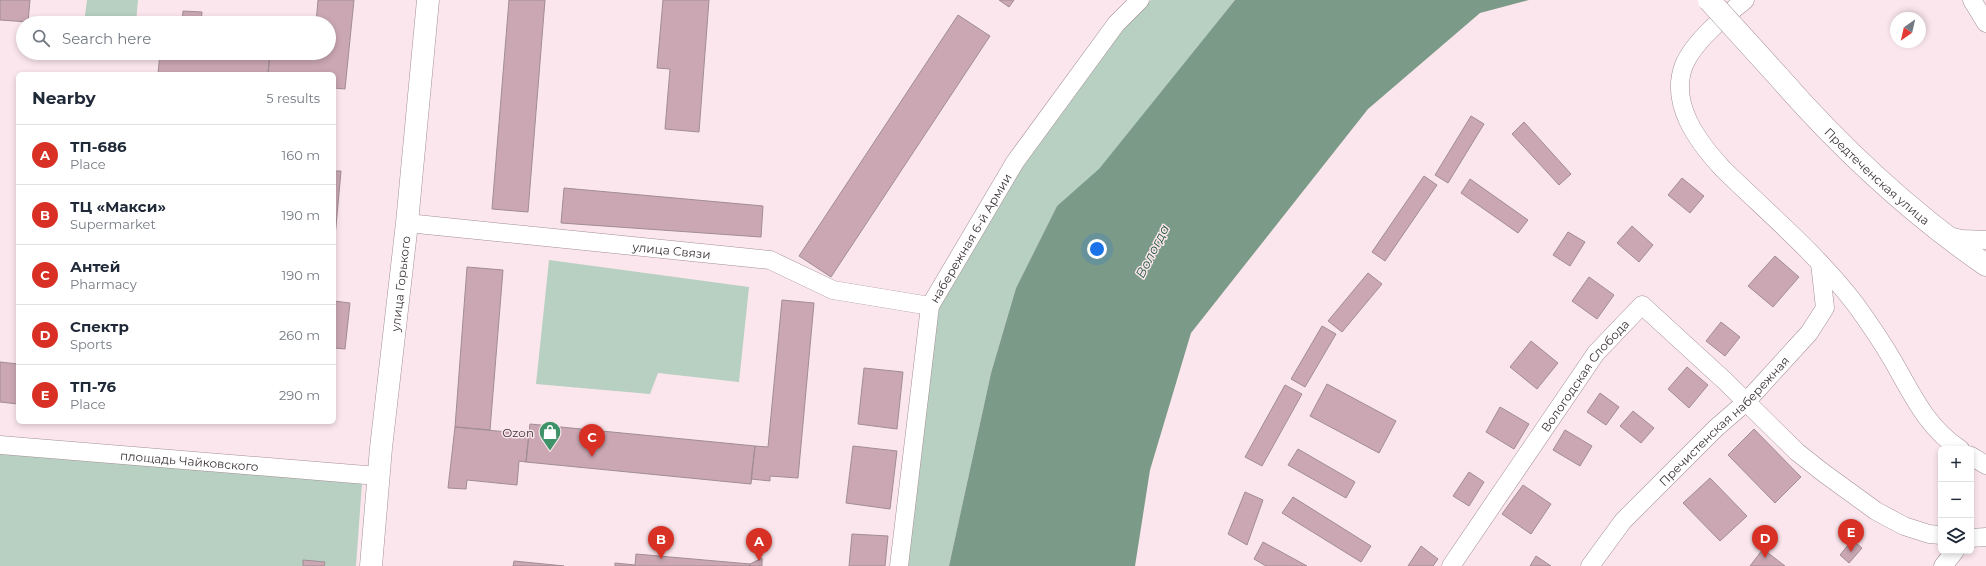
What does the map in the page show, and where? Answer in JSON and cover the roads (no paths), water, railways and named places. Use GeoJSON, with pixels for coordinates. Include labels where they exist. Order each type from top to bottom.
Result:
{"type":"FeatureCollection","features":[{"type":"Feature","properties":{"kind":"street","name":"улица Горького"},"geometry":{"type":"LineString","coordinates":[[371,566],[378,476],[407,224],[428,0]]}},
{"type":"Feature","properties":{"kind":"street","name":"набережная 6-й Армии"},"geometry":{"type":"LineString","coordinates":[[899,566],[930,306],[1016,162],[1116,24],[1140,0]]}},
{"type":"Feature","properties":{"kind":"street","name":"Предтеченская улица"},"geometry":{"type":"LineString","coordinates":[[1709,0],[1832,135],[1864,166],[1904,203],[1986,265]]}},
{"type":"Feature","properties":{"kind":"street"},"geometry":{"type":"LineString","coordinates":[[1745,0],[1694,49],[1684,65],[1680,84],[1685,114],[1708,153],[1820,263],[1856,305],[1879,339],[1924,416],[1955,446]]}},
{"type":"Feature","properties":{"kind":"street"},"geometry":{"type":"LineString","coordinates":[[1972,0],[1986,23]]}},
{"type":"Feature","properties":{"kind":"street","name":"улица Связи"},"geometry":{"type":"LineString","coordinates":[[407,224],[770,260],[833,290],[930,306]]}},
{"type":"Feature","properties":{"kind":"street"},"geometry":{"type":"LineString","coordinates":[[1948,236],[1962,239],[1986,240]]}},
{"type":"Feature","properties":{"kind":"street","name":"Пречистенская набережная"},"geometry":{"type":"LineString","coordinates":[[1590,566],[1623,521],[1716,428],[1746,402],[1809,333],[1825,308],[1820,263]]}},
{"type":"Feature","properties":{"kind":"street","name":"Вологодская Слобода"},"geometry":{"type":"LineString","coordinates":[[1451,566],[1596,353],[1642,305],[1746,402]]}},
{"type":"Feature","properties":{"kind":"street"},"geometry":{"type":"LineString","coordinates":[[1746,402],[1797,452],[1876,511],[1904,526],[1938,534]]}},
{"type":"Feature","properties":{"kind":"street","name":"площадь Чайковского"},"geometry":{"type":"LineString","coordinates":[[0,444],[378,476]]}},
{"type":"Feature","properties":{"kind":"street"},"geometry":{"type":"LineString","coordinates":[[1974,458],[1986,465]]}},
{"type":"Feature","properties":{"kind":"street"},"geometry":{"type":"LineString","coordinates":[[1974,538],[1986,537]]}},
{"type":"Feature","properties":{"kind":"street"},"geometry":{"type":"LineString","coordinates":[[1944,566],[1953,554]]}},
{"type":"Feature","properties":{"kind":"water","name":"Вологда"},"geometry":{"type":"Polygon","coordinates":[[[1235,0],[1529,0],[1480,13],[1368,109],[1191,333],[1150,470],[1135,566],[949,566],[991,373],[1016,288],[1057,206],[1099,169],[1235,0]]]}},
{"type":"Feature","properties":{"kind":"place","name":"Ozon"},"geometry":{"type":"Point","coordinates":[550,452]}},
{"type":"Feature","properties":{"kind":"place","name":"Антей"},"geometry":{"type":"Point","coordinates":[592,457]}},
{"type":"Feature","properties":{"kind":"place","name":"ТП-76"},"geometry":{"type":"Point","coordinates":[1851,552]}},
{"type":"Feature","properties":{"kind":"place","name":"Спектр"},"geometry":{"type":"Point","coordinates":[1765,558]}},
{"type":"Feature","properties":{"kind":"place","name":"ТЦ «Макси»"},"geometry":{"type":"Point","coordinates":[661,559]}},
{"type":"Feature","properties":{"kind":"place","name":"ТП-686"},"geometry":{"type":"Point","coordinates":[759,561]}}]}
